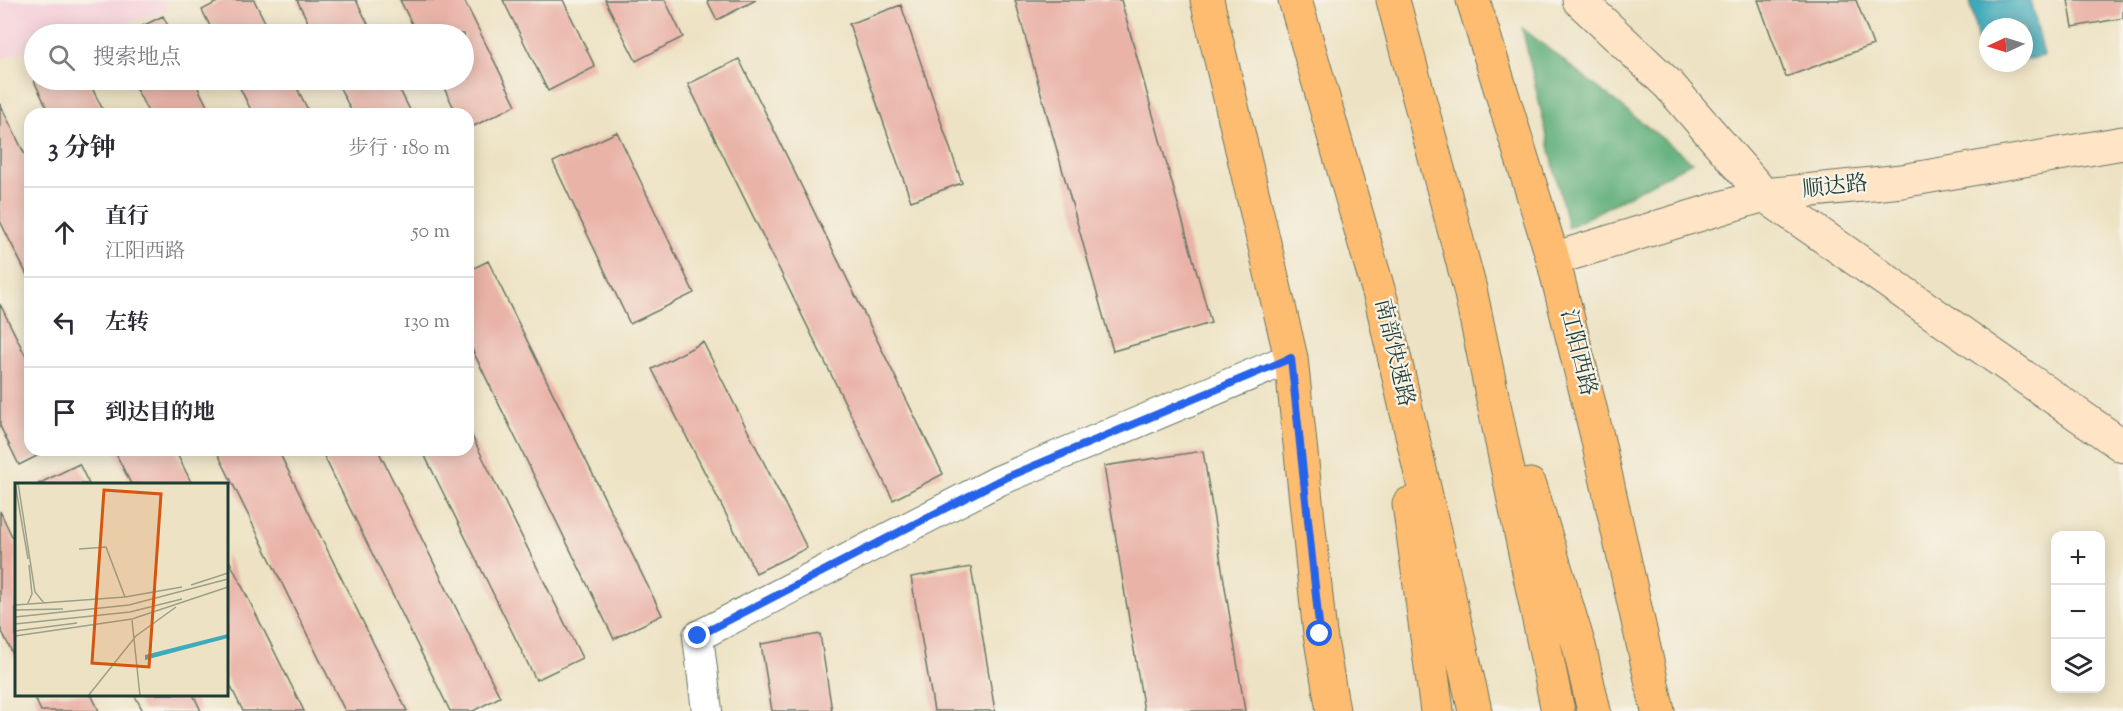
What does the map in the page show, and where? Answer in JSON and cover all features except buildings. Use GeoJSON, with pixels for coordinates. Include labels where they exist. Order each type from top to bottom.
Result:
{"type":"FeatureCollection","features":[{"type":"Feature","properties":{"kind":"main road"},"geometry":{"type":"LineString","coordinates":[[1207,0],[1291,358],[1320,634],[1333,711]]}},
{"type":"Feature","properties":{"kind":"main road"},"geometry":{"type":"LineString","coordinates":[[1289,0],[1308,41]]}},
{"type":"Feature","properties":{"kind":"main road","name":"南部快速路"},"geometry":{"type":"LineString","coordinates":[[1295,0],[1382,303],[1475,711]]}},
{"type":"Feature","properties":{"kind":"main road"},"geometry":{"type":"LineString","coordinates":[[1393,0],[1470,289],[1579,646],[1594,711]]}},
{"type":"Feature","properties":{"kind":"main road","name":"江阳西路"},"geometry":{"type":"LineString","coordinates":[[1473,0],[1553,259],[1596,432],[1658,711]]}},
{"type":"Feature","properties":{"kind":"main road"},"geometry":{"type":"LineString","coordinates":[[1470,289],[1558,711]]}},
{"type":"Feature","properties":{"kind":"main road"},"geometry":{"type":"LineString","coordinates":[[1382,303],[1437,711]]}},
{"type":"Feature","properties":{"kind":"street"},"geometry":{"type":"LineString","coordinates":[[1579,0],[1669,85],[1764,195],[2123,446]]}},
{"type":"Feature","properties":{"kind":"street","name":"顺达路"},"geometry":{"type":"LineString","coordinates":[[1553,259],[1764,195],[1902,181],[2123,144]]}},
{"type":"Feature","properties":{"kind":"street"},"geometry":{"type":"LineString","coordinates":[[707,711],[698,636],[998,481],[1291,358]]}},
{"type":"Feature","properties":{"kind":"shaded area"},"geometry":{"type":"Polygon","coordinates":[[[0,0],[165,0],[167,11],[121,24],[24,24],[24,52],[0,59],[0,0]]]}},
{"type":"Feature","properties":{"kind":"green space"},"geometry":{"type":"Polygon","coordinates":[[[1522,28],[1692,162],[1568,228],[1522,28]]]}},
{"type":"Feature","properties":{"kind":"water"},"geometry":{"type":"Polygon","coordinates":[[[1970,0],[2031,0],[2044,56],[2033,58],[2033,18],[1979,18],[1979,48],[1970,0]]]}},
{"type":"Feature","properties":{"kind":"route"},"geometry":{"type":"LineString","coordinates":[[698,636],[998,481],[1291,358],[1320,634]]}}]}
